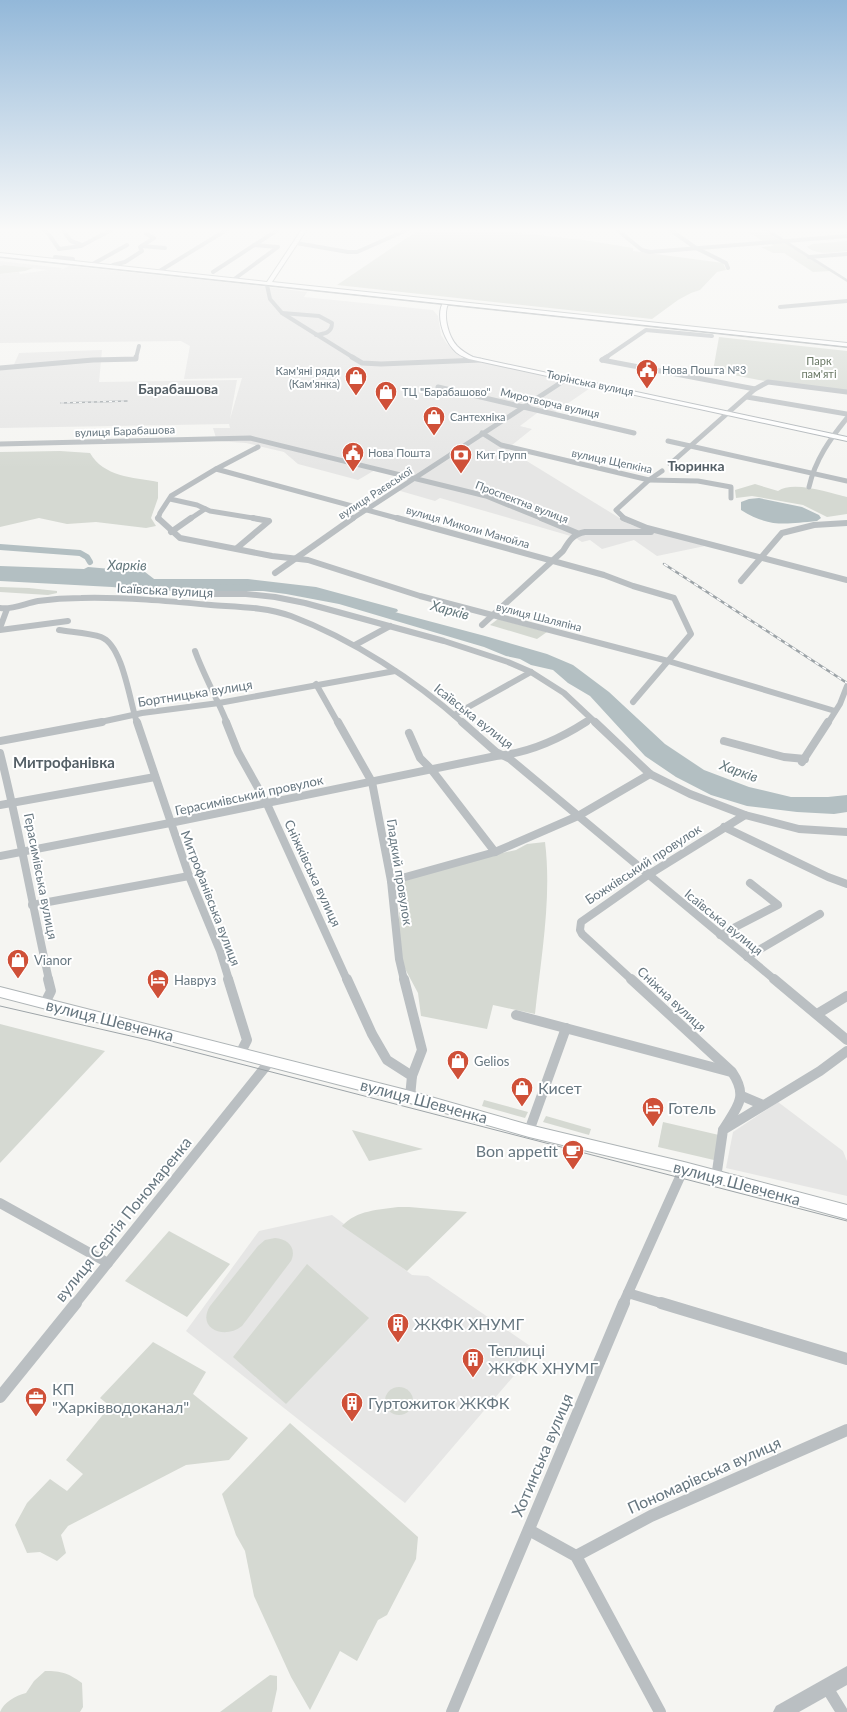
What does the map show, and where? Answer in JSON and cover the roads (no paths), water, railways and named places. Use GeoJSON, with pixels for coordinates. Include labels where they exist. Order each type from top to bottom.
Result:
{"type":"FeatureCollection","features":[{"type":"Feature","properties":{"kind":"main road","name":"Тюрінська вулиця"},"geometry":{"type":"LineString","coordinates":[[443,309],[442,311],[447,337],[462,353],[480,360],[847,439]]}},
{"type":"Feature","properties":{"kind":"main road"},"geometry":{"type":"LineString","coordinates":[[510,309],[847,345]]}},
{"type":"Feature","properties":{"kind":"main road","name":"вулиця Шевченка"},"geometry":{"type":"LineString","coordinates":[[1,994],[45,1003],[410,1097],[530,1131],[684,1168],[716,1178],[847,1212]]}},
{"type":"Feature","properties":{"kind":"street"},"geometry":{"type":"LineString","coordinates":[[279,309],[282,313],[362,363],[381,364],[480,360]]}},
{"type":"Feature","properties":{"kind":"street"},"geometry":{"type":"LineString","coordinates":[[282,313],[319,316],[332,323],[332,327],[327,333],[316,335]]}},
{"type":"Feature","properties":{"kind":"street"},"geometry":{"type":"LineString","coordinates":[[712,336],[646,330],[602,360],[755,389]]}},
{"type":"Feature","properties":{"kind":"street"},"geometry":{"type":"LineString","coordinates":[[0,368],[93,360],[136,359],[139,346]]}},
{"type":"Feature","properties":{"kind":"street","name":"вулиця Раєвської"},"geometry":{"type":"LineString","coordinates":[[275,573],[367,509],[417,478],[482,433],[568,378]]}},
{"type":"Feature","properties":{"kind":"street"},"geometry":{"type":"LineString","coordinates":[[687,470],[670,464],[755,389],[768,382],[847,392]]}},
{"type":"Feature","properties":{"kind":"street","name":"Миротворча вулиця"},"geometry":{"type":"LineString","coordinates":[[438,387],[634,433]]}},
{"type":"Feature","properties":{"kind":"street"},"geometry":{"type":"LineString","coordinates":[[747,397],[847,414]]}},
{"type":"Feature","properties":{"kind":"street"},"geometry":{"type":"LineString","coordinates":[[809,487],[812,473],[831,436],[847,418]]}},
{"type":"Feature","properties":{"kind":"street","name":"вулиця Щепкіна"},"geometry":{"type":"LineString","coordinates":[[482,433],[501,445],[649,480],[698,482],[731,487],[730,498]]}},
{"type":"Feature","properties":{"kind":"street","name":"Проспектна вулиця"},"geometry":{"type":"LineString","coordinates":[[250,438],[486,496],[577,533]]}},
{"type":"Feature","properties":{"kind":"street","name":"вулиця Барабашова"},"geometry":{"type":"LineString","coordinates":[[0,444],[250,438]]}},
{"type":"Feature","properties":{"kind":"street"},"geometry":{"type":"LineString","coordinates":[[668,441],[847,481]]}},
{"type":"Feature","properties":{"kind":"street"},"geometry":{"type":"LineString","coordinates":[[205,509],[171,532],[158,519],[160,513],[171,496],[216,468],[258,447]]}},
{"type":"Feature","properties":{"kind":"street","name":"вулиця Миколи Манойла"},"geometry":{"type":"LineString","coordinates":[[216,468],[604,574],[633,586],[674,598],[678,602],[686,626],[691,634],[668,661]]}},
{"type":"Feature","properties":{"kind":"street"},"geometry":{"type":"LineString","coordinates":[[662,471],[649,480],[616,510],[618,514],[630,522],[658,531],[847,580]]}},
{"type":"Feature","properties":{"kind":"street"},"geometry":{"type":"LineString","coordinates":[[170,499],[197,505],[210,512],[269,521],[237,548]]}},
{"type":"Feature","properties":{"kind":"street"},"geometry":{"type":"LineString","coordinates":[[741,581],[782,533],[844,523]]}},
{"type":"Feature","properties":{"kind":"street"},"geometry":{"type":"LineString","coordinates":[[482,625],[551,560],[563,551],[570,538],[577,533],[658,531]]}},
{"type":"Feature","properties":{"kind":"street","name":"вулиця Шаляпіна"},"geometry":{"type":"LineString","coordinates":[[171,532],[180,538],[272,556],[295,558],[331,566],[420,596],[668,661],[835,712]]}},
{"type":"Feature","properties":{"kind":"street"},"geometry":{"type":"LineString","coordinates":[[187,594],[246,594],[275,597],[305,603],[390,626],[508,662],[531,672],[564,693],[650,774],[690,794],[744,815],[799,829],[847,832]]}},
{"type":"Feature","properties":{"kind":"street","name":"Ісаївська вулиця"},"geometry":{"type":"LineString","coordinates":[[4,609],[39,601],[81,598],[165,601],[264,609],[291,616],[354,645],[395,671],[454,715],[496,752],[510,759],[847,1040]]}},
{"type":"Feature","properties":{"kind":"street"},"geometry":{"type":"LineString","coordinates":[[4,609],[0,629],[68,621]]}},
{"type":"Feature","properties":{"kind":"street"},"geometry":{"type":"LineString","coordinates":[[354,645],[390,626]]}},
{"type":"Feature","properties":{"kind":"street","name":"Митрофанівська вулиця"},"geometry":{"type":"LineString","coordinates":[[58,630],[106,639],[117,654],[170,823],[189,876],[220,951],[247,1040],[240,1054]]}},
{"type":"Feature","properties":{"kind":"street","name":"Сніжківська вулиця"},"geometry":{"type":"LineString","coordinates":[[195,651],[204,676],[219,703],[238,752],[267,804],[372,1034],[387,1060],[412,1076]]}},
{"type":"Feature","properties":{"kind":"street"},"geometry":{"type":"LineString","coordinates":[[633,702],[668,661]]}},
{"type":"Feature","properties":{"kind":"street","name":"Бортницька вулиця"},"geometry":{"type":"LineString","coordinates":[[0,741],[135,715],[219,703],[316,684],[395,671]]}},
{"type":"Feature","properties":{"kind":"street"},"geometry":{"type":"LineString","coordinates":[[454,715],[531,672]]}},
{"type":"Feature","properties":{"kind":"street","name":"Гладкий провулок"},"geometry":{"type":"LineString","coordinates":[[316,684],[372,782],[391,881],[399,959],[422,1050],[412,1076]]}},
{"type":"Feature","properties":{"kind":"street"},"geometry":{"type":"LineString","coordinates":[[724,741],[804,761],[835,712],[847,686]]}},
{"type":"Feature","properties":{"kind":"street","name":"Герасимівський провулок"},"geometry":{"type":"LineString","coordinates":[[0,856],[267,804],[431,769],[503,755],[509,756],[550,742],[571,732],[591,719]]}},
{"type":"Feature","properties":{"kind":"street"},"geometry":{"type":"LineString","coordinates":[[409,733],[417,752],[426,766],[431,769],[495,852]]}},
{"type":"Feature","properties":{"kind":"street","name":"Герасимівська вулиця"},"geometry":{"type":"LineString","coordinates":[[0,753],[13,803],[32,905],[51,991],[45,1003]]}},
{"type":"Feature","properties":{"kind":"street"},"geometry":{"type":"LineString","coordinates":[[391,881],[495,852],[578,816],[650,774]]}},
{"type":"Feature","properties":{"kind":"street"},"geometry":{"type":"LineString","coordinates":[[0,805],[155,777]]}},
{"type":"Feature","properties":{"kind":"street","name":"Божківський провулок"},"geometry":{"type":"LineString","coordinates":[[579,926],[584,918],[648,875],[744,815]]}},
{"type":"Feature","properties":{"kind":"street"},"geometry":{"type":"LineString","coordinates":[[724,827],[828,877],[847,884]]}},
{"type":"Feature","properties":{"kind":"street"},"geometry":{"type":"LineString","coordinates":[[32,905],[189,876]]}},
{"type":"Feature","properties":{"kind":"street"},"geometry":{"type":"LineString","coordinates":[[720,935],[778,905],[750,883]]}},
{"type":"Feature","properties":{"kind":"street"},"geometry":{"type":"LineString","coordinates":[[747,956],[820,914]]}},
{"type":"Feature","properties":{"kind":"street","name":"Сніжна вулиця"},"geometry":{"type":"LineString","coordinates":[[579,926],[582,934],[732,1072],[740,1083],[742,1096]]}},
{"type":"Feature","properties":{"kind":"street"},"geometry":{"type":"LineString","coordinates":[[817,1014],[847,996]]}},
{"type":"Feature","properties":{"kind":"street"},"geometry":{"type":"LineString","coordinates":[[516,1016],[732,1072]]}},
{"type":"Feature","properties":{"kind":"street"},"geometry":{"type":"LineString","coordinates":[[530,1131],[566,1028]]}},
{"type":"Feature","properties":{"kind":"street"},"geometry":{"type":"LineString","coordinates":[[724,1130],[763,1104],[820,1071],[847,1051]]}},
{"type":"Feature","properties":{"kind":"street"},"geometry":{"type":"LineString","coordinates":[[705,1065],[713,1062],[716,1057]]}},
{"type":"Feature","properties":{"kind":"street","name":"вулиця Сергія Пономаренка"},"geometry":{"type":"LineString","coordinates":[[1,1394],[270,1061]]}},
{"type":"Feature","properties":{"kind":"street"},"geometry":{"type":"LineString","coordinates":[[410,1097],[412,1076]]}},
{"type":"Feature","properties":{"kind":"street"},"geometry":{"type":"LineString","coordinates":[[716,1178],[724,1130],[742,1096],[763,1104]]}},
{"type":"Feature","properties":{"kind":"street","name":"Хотинська вулиця"},"geometry":{"type":"LineString","coordinates":[[452,1712],[628,1293],[684,1168]]}},
{"type":"Feature","properties":{"kind":"street"},"geometry":{"type":"LineString","coordinates":[[0,1203],[108,1263]]}},
{"type":"Feature","properties":{"kind":"street"},"geometry":{"type":"LineString","coordinates":[[628,1293],[847,1359]]}},
{"type":"Feature","properties":{"kind":"street","name":"Пономарівська вулиця"},"geometry":{"type":"LineString","coordinates":[[576,1556],[651,1516],[847,1430]]}},
{"type":"Feature","properties":{"kind":"street"},"geometry":{"type":"LineString","coordinates":[[528,1530],[576,1556],[660,1712]]}},
{"type":"Feature","properties":{"kind":"street"},"geometry":{"type":"LineString","coordinates":[[782,1712],[847,1675]]}},
{"type":"Feature","properties":{"kind":"street"},"geometry":{"type":"LineString","coordinates":[[826,1686],[842,1712]]}},
{"type":"Feature","properties":{"kind":"waterway"},"geometry":{"type":"LineString","coordinates":[[0,547],[80,553],[87,557],[90,562]]}},
{"type":"Feature","properties":{"kind":"waterway","name":"Харків"},"geometry":{"type":"LineString","coordinates":[[140,582],[248,582],[316,590],[393,611]]}},
{"type":"Feature","properties":{"kind":"tram line"},"geometry":{"type":"LineString","coordinates":[[488,309],[847,347]]}},
{"type":"Feature","properties":{"kind":"tram line"},"geometry":{"type":"LineString","coordinates":[[0,1006],[148,1040],[847,1221]]}},
{"type":"Feature","properties":{"kind":"railway"},"geometry":{"type":"LineString","coordinates":[[61,403],[127,401]]}},
{"type":"Feature","properties":{"kind":"railway"},"geometry":{"type":"LineString","coordinates":[[664,564],[847,683]]}},
{"type":"Feature","properties":{"kind":"place","name":"Нова Пошта №3"},"geometry":{"type":"Point","coordinates":[647,390]}},
{"type":"Feature","properties":{"kind":"place","name":"Кам'яні ряди (Кам'янка)"},"geometry":{"type":"Point","coordinates":[356,396]}},
{"type":"Feature","properties":{"kind":"place","name":"ТЦ \"Барабашово\""},"geometry":{"type":"Point","coordinates":[386,412]}},
{"type":"Feature","properties":{"kind":"place","name":"Сантехніка"},"geometry":{"type":"Point","coordinates":[434,436]}},
{"type":"Feature","properties":{"kind":"place","name":"Нова Пошта"},"geometry":{"type":"Point","coordinates":[353,472]}},
{"type":"Feature","properties":{"kind":"place","name":"Кит Групп"},"geometry":{"type":"Point","coordinates":[461,474]}},
{"type":"Feature","properties":{"kind":"place","name":"Vianor"},"geometry":{"type":"Point","coordinates":[18,980]}},
{"type":"Feature","properties":{"kind":"place","name":"Навруз"},"geometry":{"type":"Point","coordinates":[158,1000]}},
{"type":"Feature","properties":{"kind":"place","name":"Gelios"},"geometry":{"type":"Point","coordinates":[458,1080]}},
{"type":"Feature","properties":{"kind":"place","name":"Кисет"},"geometry":{"type":"Point","coordinates":[522,1108]}},
{"type":"Feature","properties":{"kind":"place","name":"Готель"},"geometry":{"type":"Point","coordinates":[653,1128]}},
{"type":"Feature","properties":{"kind":"place","name":"Bon appetit"},"geometry":{"type":"Point","coordinates":[573,1170]}},
{"type":"Feature","properties":{"kind":"place","name":"ЖКФК ХНУМГ"},"geometry":{"type":"Point","coordinates":[398,1344]}},
{"type":"Feature","properties":{"kind":"place","name":"Теплиці ЖКФК ХНУМГ"},"geometry":{"type":"Point","coordinates":[473,1378]}},
{"type":"Feature","properties":{"kind":"place","name":"КП \"Харківводоканал\""},"geometry":{"type":"Point","coordinates":[36,1418]}},
{"type":"Feature","properties":{"kind":"place","name":"Гуртожиток ЖКФК"},"geometry":{"type":"Point","coordinates":[352,1422]}},
{"type":"Feature","properties":{"kind":"district","name":"Барабашова"},"geometry":{"type":"Point","coordinates":[178,389]}},
{"type":"Feature","properties":{"kind":"district","name":"Тюринка"},"geometry":{"type":"Point","coordinates":[696,466]}},
{"type":"Feature","properties":{"kind":"district","name":"Митрофанівка"},"geometry":{"type":"Point","coordinates":[64,763]}},
{"type":"Feature","properties":{"kind":"park label","name":"Парк пам'яті"},"geometry":{"type":"Point","coordinates":[819,367]}}]}
